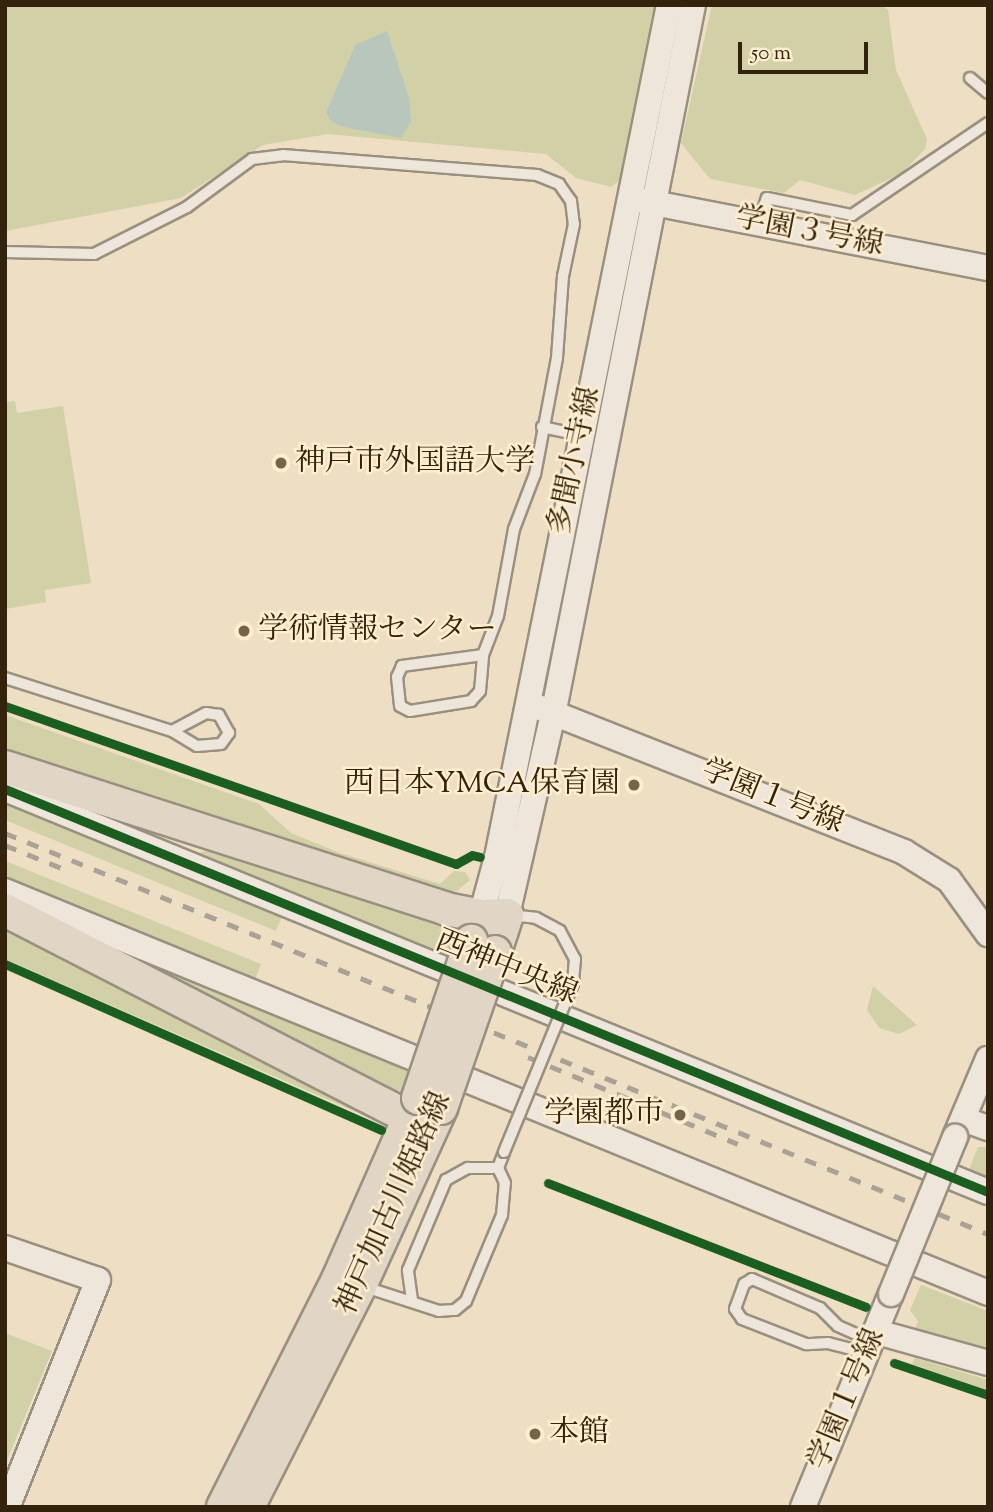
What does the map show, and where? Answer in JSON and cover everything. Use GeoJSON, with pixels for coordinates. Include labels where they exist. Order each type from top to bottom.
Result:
{"type":"FeatureCollection","features":[{"type":"Feature","properties":{"kind":"main road"},"geometry":{"type":"LineString","coordinates":[[5,766],[488,931]]}},
{"type":"Feature","properties":{"kind":"main road","name":"神戸加古川姫路線"},"geometry":{"type":"LineString","coordinates":[[5,910],[423,1108]]}},
{"type":"Feature","properties":{"kind":"main road","name":"神戸加古川姫路線"},"geometry":{"type":"LineString","coordinates":[[248,1507],[360,1286],[488,931]]}},
{"type":"Feature","properties":{"kind":"main road","name":"神戸加古川姫路線"},"geometry":{"type":"LineString","coordinates":[[223,1507],[423,1108]]}},
{"type":"Feature","properties":{"kind":"street","name":"多聞小寺線"},"geometry":{"type":"LineString","coordinates":[[488,931],[554,710],[643,201],[669,5]]}},
{"type":"Feature","properties":{"kind":"street","name":"多聞小寺線"},"geometry":{"type":"LineString","coordinates":[[488,931],[527,705],[581,435],[693,5]]}},
{"type":"Feature","properties":{"kind":"street","name":"学園３号線"},"geometry":{"type":"LineString","coordinates":[[643,201],[988,268]]}},
{"type":"Feature","properties":{"kind":"street","name":"学園１号線"},"geometry":{"type":"LineString","coordinates":[[527,705],[554,710],[904,852],[949,880],[988,934]]}},
{"type":"Feature","properties":{"kind":"street","name":"西神中央線"},"geometry":{"type":"LineString","coordinates":[[5,789],[988,1192]]}},
{"type":"Feature","properties":{"kind":"street"},"geometry":{"type":"LineString","coordinates":[[5,891],[988,1293]]}},
{"type":"Feature","properties":{"kind":"street"},"geometry":{"type":"LineString","coordinates":[[988,1059],[959,1128],[988,1128]]}},
{"type":"Feature","properties":{"kind":"street","name":"学園１号線"},"geometry":{"type":"LineString","coordinates":[[803,1507],[959,1128]]}},
{"type":"Feature","properties":{"kind":"street"},"geometry":{"type":"LineString","coordinates":[[5,1248],[98,1280],[6,1507]]}},
{"type":"Feature","properties":{"kind":"street"},"geometry":{"type":"LineString","coordinates":[[872,1342],[988,1363]]}},
{"type":"Feature","properties":{"kind":"lane"},"geometry":{"type":"LineString","coordinates":[[970,78],[988,93]]}},
{"type":"Feature","properties":{"kind":"lane"},"geometry":{"type":"LineString","coordinates":[[759,222],[767,198],[852,215],[988,123]]}},
{"type":"Feature","properties":{"kind":"lane"},"geometry":{"type":"LineString","coordinates":[[5,252],[94,254],[187,207],[252,159],[283,155],[537,175],[559,184],[570,201],[574,224],[563,276],[556,358],[535,474],[514,529],[498,616],[483,655],[480,691],[471,701],[410,711],[400,706],[397,677],[402,666],[483,655]]}},
{"type":"Feature","properties":{"kind":"lane"},"geometry":{"type":"LineString","coordinates":[[542,427],[581,435]]}},
{"type":"Feature","properties":{"kind":"lane"},"geometry":{"type":"LineString","coordinates":[[5,678],[172,731],[210,748],[229,733],[219,715],[206,713],[172,731]]}},
{"type":"Feature","properties":{"kind":"lane"},"geometry":{"type":"LineString","coordinates":[[360,1286],[412,1300],[439,1311],[455,1310],[466,1301],[502,1215],[505,1184],[498,1168],[573,984],[575,959],[560,931],[536,918],[488,931]]}},
{"type":"Feature","properties":{"kind":"lane"},"geometry":{"type":"LineString","coordinates":[[412,1300],[408,1270],[446,1180],[468,1168],[498,1168]]}},
{"type":"Feature","properties":{"kind":"lane"},"geometry":{"type":"LineString","coordinates":[[752,1279],[820,1308],[838,1326],[872,1342],[806,1344],[742,1319],[735,1309],[744,1284],[752,1279]]}},
{"type":"Feature","properties":{"kind":"shaded area"},"geometry":{"type":"Polygon","coordinates":[[[5,5],[657,5],[624,177],[611,187],[576,178],[546,154],[328,134],[263,145],[181,198],[5,231],[5,5]],[[386,32],[355,45],[326,112],[330,121],[343,127],[401,137],[409,97],[386,32]]]}},
{"type":"Feature","properties":{"kind":"shaded area"},"geometry":{"type":"Polygon","coordinates":[[[712,5],[882,5],[888,10],[896,70],[927,139],[925,149],[902,173],[855,195],[800,180],[784,193],[710,179],[681,143],[712,5]]]}},
{"type":"Feature","properties":{"kind":"shaded area"},"geometry":{"type":"Polygon","coordinates":[[[387,31],[409,97],[411,122],[401,138],[343,127],[330,121],[326,112],[355,45],[387,31]]]}},
{"type":"Feature","properties":{"kind":"shaded area"},"geometry":{"type":"Polygon","coordinates":[[[15,401],[17,413],[63,406],[91,583],[45,590],[46,602],[5,609],[5,402],[15,401]]]}},
{"type":"Feature","properties":{"kind":"shaded area"},"geometry":{"type":"Polygon","coordinates":[[[5,715],[259,804],[291,833],[340,853],[440,884],[454,871],[465,872],[470,880],[457,891],[444,892],[5,757],[5,715]]]}},
{"type":"Feature","properties":{"kind":"shaded area"},"geometry":{"type":"Polygon","coordinates":[[[5,804],[282,916],[276,931],[5,820],[5,804]]]}},
{"type":"Feature","properties":{"kind":"shaded area"},"geometry":{"type":"Polygon","coordinates":[[[218,848],[427,917],[456,936],[447,960],[198,853],[218,848]]]}},
{"type":"Feature","properties":{"kind":"shaded area"},"geometry":{"type":"Polygon","coordinates":[[[5,861],[261,964],[254,982],[5,881],[5,861]]]}},
{"type":"Feature","properties":{"kind":"shaded area"},"geometry":{"type":"Polygon","coordinates":[[[5,927],[374,1110],[370,1118],[5,959],[5,927]]]}},
{"type":"Feature","properties":{"kind":"shaded area"},"geometry":{"type":"Polygon","coordinates":[[[146,964],[409,1071],[402,1091],[386,1089],[143,971],[146,964]]]}},
{"type":"Feature","properties":{"kind":"shaded area"},"geometry":{"type":"Polygon","coordinates":[[[873,986],[917,1025],[899,1034],[879,1028],[867,1010],[873,986]]]}},
{"type":"Feature","properties":{"kind":"shaded area"},"geometry":{"type":"Polygon","coordinates":[[[978,1147],[988,1147],[988,1178],[969,1170],[978,1147]]]}},
{"type":"Feature","properties":{"kind":"shaded area"},"geometry":{"type":"Polygon","coordinates":[[[921,1285],[988,1311],[988,1352],[914,1332],[918,1321],[910,1310],[921,1285]]]}},
{"type":"Feature","properties":{"kind":"shaded area"},"geometry":{"type":"Polygon","coordinates":[[[5,1333],[52,1351],[5,1465],[5,1333]]]}},
{"type":"Feature","properties":{"kind":"shaded area"},"geometry":{"type":"Polygon","coordinates":[[[915,1358],[988,1380],[988,1391],[912,1364],[915,1358]]]}},
{"type":"Feature","properties":{"kind":"railway"},"geometry":{"type":"LineString","coordinates":[[5,833],[988,1234]]}},
{"type":"Feature","properties":{"kind":"railway"},"geometry":{"type":"LineString","coordinates":[[5,845],[64,869]]}},
{"type":"Feature","properties":{"kind":"railway"},"geometry":{"type":"LineString","coordinates":[[528,1057],[738,1144]]}},
{"type":"Feature","properties":{"kind":"cycle path"},"geometry":{"type":"LineString","coordinates":[[5,706],[456,864],[472,855],[480,857]]}},
{"type":"Feature","properties":{"kind":"cycle path"},"geometry":{"type":"LineString","coordinates":[[5,789],[988,1192]]}},
{"type":"Feature","properties":{"kind":"cycle path"},"geometry":{"type":"LineString","coordinates":[[5,964],[381,1130]]}},
{"type":"Feature","properties":{"kind":"cycle path"},"geometry":{"type":"LineString","coordinates":[[548,1183],[866,1307]]}},
{"type":"Feature","properties":{"kind":"cycle path"},"geometry":{"type":"LineString","coordinates":[[894,1363],[988,1395]]}},
{"type":"Feature","properties":{"kind":"place","name":"神戸市外国語大学"},"geometry":{"type":"Point","coordinates":[281,463]}},
{"type":"Feature","properties":{"kind":"place","name":"学術情報センター"},"geometry":{"type":"Point","coordinates":[244,631]}},
{"type":"Feature","properties":{"kind":"place","name":"西日本YMCA保育園"},"geometry":{"type":"Point","coordinates":[634,785]}},
{"type":"Feature","properties":{"kind":"place","name":"学園都市"},"geometry":{"type":"Point","coordinates":[680,1115]}},
{"type":"Feature","properties":{"kind":"place","name":"本館"},"geometry":{"type":"Point","coordinates":[535,1434]}}]}
